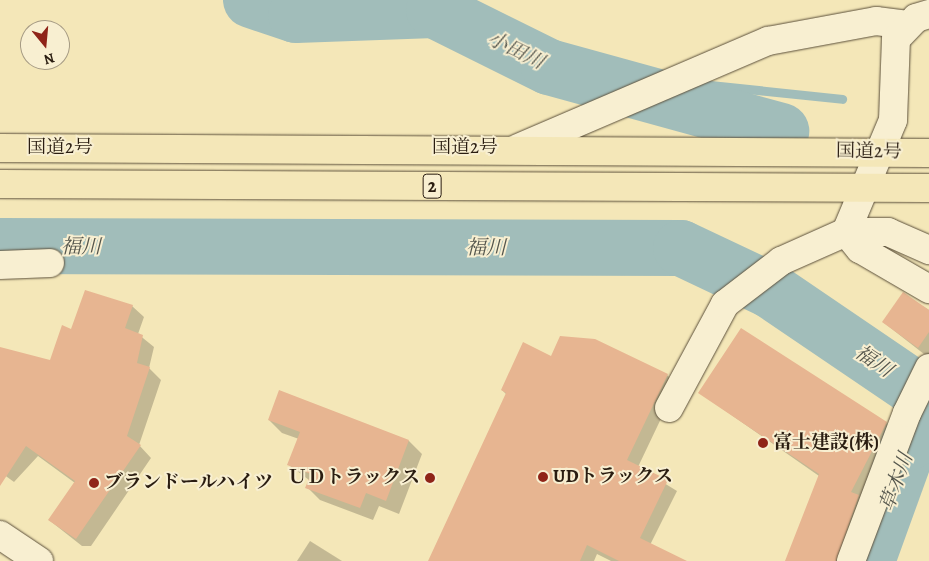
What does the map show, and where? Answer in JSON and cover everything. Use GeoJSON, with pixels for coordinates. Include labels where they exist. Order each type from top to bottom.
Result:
{"type":"FeatureCollection","features":[{"type":"Feature","properties":{"kind":"highway","name":"国道2号"},"geometry":{"type":"LineString","coordinates":[[0,148],[518,148],[929,153]]}},
{"type":"Feature","properties":{"kind":"highway","name":"国道2号"},"geometry":{"type":"LineString","coordinates":[[0,184],[929,188]]}},
{"type":"Feature","properties":{"kind":"street"},"geometry":{"type":"LineString","coordinates":[[518,148],[768,41],[876,21],[918,19]]}},
{"type":"Feature","properties":{"kind":"street"},"geometry":{"type":"LineString","coordinates":[[846,232],[893,120],[896,39],[918,19]]}},
{"type":"Feature","properties":{"kind":"street"},"geometry":{"type":"LineString","coordinates":[[846,232],[860,249],[929,289]]}},
{"type":"Feature","properties":{"kind":"street"},"geometry":{"type":"LineString","coordinates":[[669,408],[725,304],[781,261],[846,232],[888,232],[929,250]]}},
{"type":"Feature","properties":{"kind":"street"},"geometry":{"type":"LineString","coordinates":[[0,265],[50,263]]}},
{"type":"Feature","properties":{"kind":"street"},"geometry":{"type":"LineString","coordinates":[[851,561],[907,413],[929,368]]}},
{"type":"Feature","properties":{"kind":"street"},"geometry":{"type":"LineString","coordinates":[[0,535],[38,561]]}},
{"type":"Feature","properties":{"kind":"building"},"geometry":{"type":"Polygon","coordinates":[[[85,290],[133,305],[125,328],[143,335],[137,363],[150,367],[127,436],[141,445],[76,539],[48,520],[75,481],[26,446],[0,486],[0,347],[50,360],[62,325],[71,329],[85,290]]]}},
{"type":"Feature","properties":{"kind":"building"},"geometry":{"type":"Polygon","coordinates":[[[903,292],[929,310],[929,332],[918,348],[882,322],[903,292]]]}},
{"type":"Feature","properties":{"kind":"building"},"geometry":{"type":"Polygon","coordinates":[[[741,328],[887,422],[851,492],[859,495],[836,561],[785,561],[819,474],[698,393],[741,328]]]}},
{"type":"Feature","properties":{"kind":"building","name":"UDトラックス"},"geometry":{"type":"Polygon","coordinates":[[[560,336],[595,339],[668,374],[627,460],[668,480],[640,538],[687,561],[619,561],[587,545],[580,561],[428,561],[506,393],[501,390],[523,342],[551,356],[560,336]]]}},
{"type":"Feature","properties":{"kind":"building"},"geometry":{"type":"Polygon","coordinates":[[[279,390],[409,440],[386,501],[366,493],[360,508],[305,488],[311,474],[287,465],[300,432],[268,420],[279,390]]]}},
{"type":"Feature","properties":{"kind":"waterway","name":"小田川"},"geometry":{"type":"LineString","coordinates":[[251,0],[296,15],[434,10],[549,67],[781,131]]}},
{"type":"Feature","properties":{"kind":"waterway"},"geometry":{"type":"LineString","coordinates":[[574,74],[656,80]]}},
{"type":"Feature","properties":{"kind":"waterway"},"geometry":{"type":"LineString","coordinates":[[691,83],[842,99]]}},
{"type":"Feature","properties":{"kind":"waterway","name":"福川"},"geometry":{"type":"LineString","coordinates":[[0,246],[681,248],[770,290],[929,398]]}},
{"type":"Feature","properties":{"kind":"waterway","name":"草木川"},"geometry":{"type":"LineString","coordinates":[[867,561],[910,442],[929,405]]}},
{"type":"Feature","properties":{"kind":"place","name":"富士建設(株)"},"geometry":{"type":"Point","coordinates":[763,443]}},
{"type":"Feature","properties":{"kind":"place","name":"UDトラックス"},"geometry":{"type":"Point","coordinates":[543,477]}},
{"type":"Feature","properties":{"kind":"place","name":"ＵＤトラックス"},"geometry":{"type":"Point","coordinates":[430,478]}},
{"type":"Feature","properties":{"kind":"place","name":"ブランドールハイツ"},"geometry":{"type":"Point","coordinates":[94,483]}}]}
